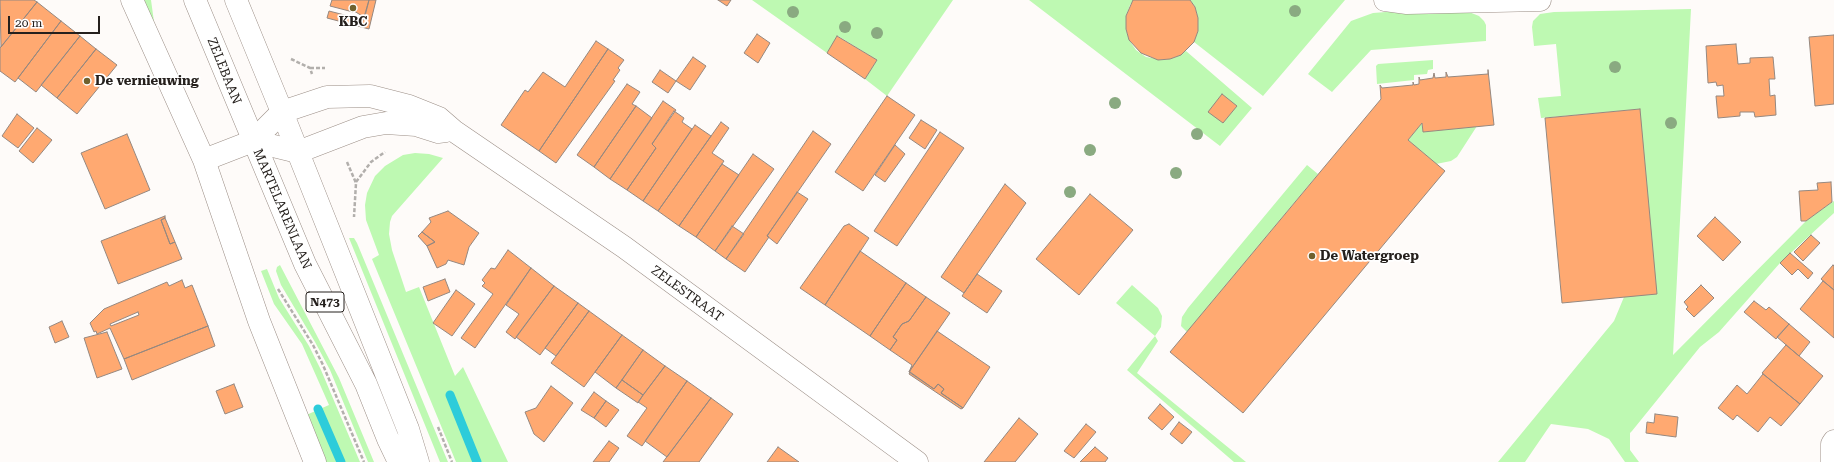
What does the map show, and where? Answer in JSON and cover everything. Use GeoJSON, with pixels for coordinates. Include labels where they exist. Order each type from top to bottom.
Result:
{"type":"FeatureCollection","features":[{"type":"Feature","properties":{"kind":"street"},"geometry":{"type":"LineString","coordinates":[[132,0],[204,160],[259,321],[315,462]]}},
{"type":"Feature","properties":{"kind":"street","name":"ZELEBAAN"},"geometry":{"type":"LineString","coordinates":[[195,0],[253,141]]}},
{"type":"Feature","properties":{"kind":"street","name":"N473"},"geometry":{"type":"LineString","coordinates":[[236,0],[408,429],[418,462]]}},
{"type":"Feature","properties":{"kind":"street"},"geometry":{"type":"LineString","coordinates":[[1385,0],[1407,3],[1540,0]]}},
{"type":"Feature","properties":{"kind":"street","name":"ZELESTRAAT"},"geometry":{"type":"LineString","coordinates":[[253,141],[282,112],[327,97],[370,96],[409,106],[439,118],[454,131],[624,247],[917,462]]}},
{"type":"Feature","properties":{"kind":"street"},"geometry":{"type":"LineString","coordinates":[[253,141],[298,152],[363,127],[386,123],[416,125],[438,132],[454,131]]}},
{"type":"Feature","properties":{"kind":"street","name":"MARTELARENLAAN"},"geometry":{"type":"LineString","coordinates":[[204,160],[253,141],[305,264],[366,384],[399,462]]}},
{"type":"Feature","properties":{"kind":"street"},"geometry":{"type":"LineString","coordinates":[[1832,462],[1832,444],[1834,441]]}},
{"type":"Feature","properties":{"kind":"path"},"geometry":{"type":"LineString","coordinates":[[336,138],[356,183],[354,219]]}},
{"type":"Feature","properties":{"kind":"path"},"geometry":{"type":"LineString","coordinates":[[278,288],[313,345],[323,365],[364,462]]}},
{"type":"Feature","properties":{"kind":"path"},"geometry":{"type":"LineString","coordinates":[[437,426],[452,462]]}},
{"type":"Feature","properties":{"kind":"green space"},"geometry":{"type":"Polygon","coordinates":[[[141,0],[151,0],[155,29],[141,0]]]}},
{"type":"Feature","properties":{"kind":"green space"},"geometry":{"type":"Polygon","coordinates":[[[752,0],[953,0],[887,96],[865,79],[877,60],[838,36],[827,53],[752,0]]]}},
{"type":"Feature","properties":{"kind":"green space"},"geometry":{"type":"Polygon","coordinates":[[[1029,0],[1134,0],[1130,5],[1126,16],[1126,29],[1129,40],[1136,50],[1146,57],[1164,60],[1176,57],[1186,51],[1252,108],[1220,146],[1029,0]]]}},
{"type":"Feature","properties":{"kind":"green space"},"geometry":{"type":"Polygon","coordinates":[[[1190,0],[1345,0],[1263,96],[1194,42],[1198,31],[1198,18],[1195,7],[1190,0]]]}},
{"type":"Feature","properties":{"kind":"green space"},"geometry":{"type":"Polygon","coordinates":[[[1691,9],[1673,355],[1806,221],[1834,201],[1834,213],[1780,263],[1719,332],[1700,347],[1630,433],[1630,450],[1639,462],[1625,462],[1609,439],[1588,429],[1551,424],[1525,462],[1498,462],[1614,321],[1624,297],[1640,109],[1541,118],[1538,98],[1561,96],[1556,44],[1534,46],[1532,27],[1533,21],[1540,14],[1554,12],[1691,9]]]}},
{"type":"Feature","properties":{"kind":"green space"},"geometry":{"type":"Polygon","coordinates":[[[1469,12],[1479,16],[1484,21],[1486,25],[1486,41],[1371,50],[1332,92],[1308,74],[1351,21],[1373,13],[1469,12]]]}},
{"type":"Feature","properties":{"kind":"green space"},"geometry":{"type":"Polygon","coordinates":[[[1433,60],[1433,69],[1428,70],[1427,74],[1414,75],[1414,80],[1377,84],[1376,66],[1378,64],[1433,60]]]}},
{"type":"Feature","properties":{"kind":"green space"},"geometry":{"type":"Polygon","coordinates":[[[1422,123],[1423,132],[1477,126],[1457,157],[1451,161],[1436,164],[1408,140],[1422,123]]]}},
{"type":"Feature","properties":{"kind":"green space"},"geometry":{"type":"Polygon","coordinates":[[[415,153],[429,154],[443,158],[392,216],[389,234],[392,250],[406,292],[419,287],[455,376],[463,367],[508,462],[456,462],[372,259],[379,255],[366,220],[365,205],[367,193],[375,176],[385,166],[403,155],[415,153]]]}},
{"type":"Feature","properties":{"kind":"green space"},"geometry":{"type":"Polygon","coordinates":[[[1307,165],[1318,174],[1187,332],[1181,326],[1182,317],[1188,308],[1307,165]]]}},
{"type":"Feature","properties":{"kind":"green space"},"geometry":{"type":"Polygon","coordinates":[[[349,238],[354,238],[357,243],[448,462],[440,462],[349,238]]]}},
{"type":"Feature","properties":{"kind":"green space"},"geometry":{"type":"Polygon","coordinates":[[[280,265],[339,378],[374,462],[368,462],[330,370],[281,285],[276,271],[277,267],[280,265]]]}},
{"type":"Feature","properties":{"kind":"green space"},"geometry":{"type":"Polygon","coordinates":[[[267,269],[279,298],[309,346],[321,370],[360,462],[323,462],[304,416],[329,405],[302,344],[274,304],[261,271],[267,269]]]}},
{"type":"Feature","properties":{"kind":"green space"},"geometry":{"type":"Polygon","coordinates":[[[1132,285],[1158,308],[1162,316],[1161,327],[1155,336],[1116,303],[1132,285]]]}},
{"type":"Feature","properties":{"kind":"green space"},"geometry":{"type":"Polygon","coordinates":[[[1155,336],[1158,341],[1137,373],[1246,462],[1234,462],[1127,370],[1155,336]]]}},
{"type":"Feature","properties":{"kind":"building"},"geometry":{"type":"Polygon","coordinates":[[[0,0],[34,0],[37,2],[1,47],[0,0]]]}},
{"type":"Feature","properties":{"kind":"building","name":"KBC"},"geometry":{"type":"Polygon","coordinates":[[[332,0],[369,0],[364,17],[354,11],[330,6],[332,0]]]}},
{"type":"Feature","properties":{"kind":"building"},"geometry":{"type":"Polygon","coordinates":[[[369,0],[376,0],[369,29],[327,18],[329,11],[364,20],[369,0]]]}},
{"type":"Feature","properties":{"kind":"building"},"geometry":{"type":"Polygon","coordinates":[[[718,0],[731,0],[727,6],[718,0]]]}},
{"type":"Feature","properties":{"kind":"building"},"geometry":{"type":"Polygon","coordinates":[[[1133,0],[1190,0],[1195,7],[1198,18],[1198,31],[1194,42],[1181,55],[1170,59],[1158,60],[1141,53],[1129,40],[1126,29],[1126,16],[1133,0]]]}},
{"type":"Feature","properties":{"kind":"building"},"geometry":{"type":"Polygon","coordinates":[[[37,2],[61,21],[15,82],[0,71],[0,48],[37,2]]]}},
{"type":"Feature","properties":{"kind":"building"},"geometry":{"type":"Polygon","coordinates":[[[61,21],[80,36],[36,92],[18,78],[61,21]]]}},
{"type":"Feature","properties":{"kind":"building"},"geometry":{"type":"Polygon","coordinates":[[[757,34],[770,43],[758,63],[744,53],[757,34]]]}},
{"type":"Feature","properties":{"kind":"building"},"geometry":{"type":"Polygon","coordinates":[[[1834,35],[1834,104],[1815,106],[1809,37],[1834,35]]]}},
{"type":"Feature","properties":{"kind":"building"},"geometry":{"type":"Polygon","coordinates":[[[80,36],[96,49],[57,98],[41,85],[80,36]]]}},
{"type":"Feature","properties":{"kind":"building"},"geometry":{"type":"Polygon","coordinates":[[[837,36],[877,60],[865,79],[827,53],[837,36]]]}},
{"type":"Feature","properties":{"kind":"building"},"geometry":{"type":"Polygon","coordinates":[[[596,41],[608,49],[539,151],[501,125],[525,90],[528,92],[543,72],[565,87],[596,41]]]}},
{"type":"Feature","properties":{"kind":"building"},"geometry":{"type":"Polygon","coordinates":[[[1736,44],[1738,64],[1750,63],[1750,58],[1773,57],[1775,79],[1769,79],[1770,96],[1775,95],[1776,115],[1755,117],[1754,112],[1740,112],[1740,116],[1718,118],[1716,96],[1724,96],[1723,85],[1717,86],[1716,82],[1708,83],[1706,46],[1736,44]]]}},
{"type":"Feature","properties":{"kind":"building","name":"De vernieuwing"},"geometry":{"type":"Polygon","coordinates":[[[96,49],[117,65],[77,114],[57,98],[96,49]]]}},
{"type":"Feature","properties":{"kind":"building"},"geometry":{"type":"Polygon","coordinates":[[[608,49],[624,60],[618,68],[620,70],[613,80],[615,81],[556,163],[539,151],[608,49]]]}},
{"type":"Feature","properties":{"kind":"building"},"geometry":{"type":"Polygon","coordinates":[[[693,57],[706,66],[690,90],[676,81],[693,57]]]}},
{"type":"Feature","properties":{"kind":"building"},"geometry":{"type":"Polygon","coordinates":[[[660,70],[676,81],[668,93],[652,82],[660,70]]]}},
{"type":"Feature","properties":{"kind":"building","name":"De Watergroep"},"geometry":{"type":"Polygon","coordinates":[[[1488,70],[1494,125],[1423,132],[1422,123],[1408,140],[1445,171],[1243,413],[1170,352],[1381,99],[1380,85],[1382,88],[1413,85],[1413,82],[1414,85],[1419,84],[1419,77],[1420,80],[1433,78],[1434,73],[1435,78],[1446,77],[1446,72],[1448,77],[1488,74],[1488,70]]]}},
{"type":"Feature","properties":{"kind":"building"},"geometry":{"type":"Polygon","coordinates":[[[627,84],[640,92],[632,104],[636,106],[594,167],[577,155],[627,84]]]}},
{"type":"Feature","properties":{"kind":"building"},"geometry":{"type":"Polygon","coordinates":[[[1222,94],[1237,106],[1223,123],[1208,112],[1222,94]]]}},
{"type":"Feature","properties":{"kind":"building"},"geometry":{"type":"Polygon","coordinates":[[[887,96],[915,115],[863,191],[835,172],[887,96]]]}},
{"type":"Feature","properties":{"kind":"building"},"geometry":{"type":"Polygon","coordinates":[[[663,101],[676,110],[652,144],[656,148],[627,190],[610,179],[663,101]]]}},
{"type":"Feature","properties":{"kind":"building"},"geometry":{"type":"Polygon","coordinates":[[[636,106],[652,118],[610,179],[594,167],[636,106]]]}},
{"type":"Feature","properties":{"kind":"building"},"geometry":{"type":"Polygon","coordinates":[[[1640,109],[1657,294],[1562,303],[1545,118],[1640,109]]]}},
{"type":"Feature","properties":{"kind":"building"},"geometry":{"type":"Polygon","coordinates":[[[674,111],[684,118],[682,122],[692,129],[643,201],[627,190],[656,148],[652,144],[674,111]]]}},
{"type":"Feature","properties":{"kind":"building"},"geometry":{"type":"Polygon","coordinates":[[[17,114],[34,128],[18,148],[2,136],[17,114]]]}},
{"type":"Feature","properties":{"kind":"building"},"geometry":{"type":"Polygon","coordinates":[[[921,120],[937,130],[925,149],[909,138],[921,120]]]}},
{"type":"Feature","properties":{"kind":"building"},"geometry":{"type":"Polygon","coordinates":[[[721,122],[729,128],[712,153],[724,161],[679,226],[658,211],[721,122]]]}},
{"type":"Feature","properties":{"kind":"building"},"geometry":{"type":"Polygon","coordinates":[[[695,125],[711,136],[658,211],[643,201],[695,125]]]}},
{"type":"Feature","properties":{"kind":"building"},"geometry":{"type":"Polygon","coordinates":[[[37,128],[52,140],[33,163],[19,151],[37,128]]]}},
{"type":"Feature","properties":{"kind":"building"},"geometry":{"type":"Polygon","coordinates":[[[813,131],[831,144],[767,236],[769,237],[745,272],[726,259],[813,131]]]}},
{"type":"Feature","properties":{"kind":"building"},"geometry":{"type":"Polygon","coordinates":[[[940,132],[964,148],[897,246],[874,231],[940,132]]]}},
{"type":"Feature","properties":{"kind":"building"},"geometry":{"type":"Polygon","coordinates":[[[127,134],[150,190],[105,209],[81,153],[127,134]]]}},
{"type":"Feature","properties":{"kind":"building"},"geometry":{"type":"Polygon","coordinates":[[[895,145],[905,154],[885,182],[875,175],[895,145]]]}},
{"type":"Feature","properties":{"kind":"building"},"geometry":{"type":"Polygon","coordinates":[[[753,154],[774,169],[715,251],[696,237],[753,154]]]}},
{"type":"Feature","properties":{"kind":"building"},"geometry":{"type":"Polygon","coordinates":[[[722,164],[739,175],[696,237],[679,226],[722,164]]]}},
{"type":"Feature","properties":{"kind":"building"},"geometry":{"type":"Polygon","coordinates":[[[1831,182],[1832,202],[1806,221],[1801,221],[1799,191],[1818,190],[1817,183],[1831,182]]]}},
{"type":"Feature","properties":{"kind":"building"},"geometry":{"type":"Polygon","coordinates":[[[1005,184],[1026,203],[964,293],[941,277],[1005,184]]]}},
{"type":"Feature","properties":{"kind":"building"},"geometry":{"type":"Polygon","coordinates":[[[797,192],[808,199],[777,244],[767,236],[797,192]]]}},
{"type":"Feature","properties":{"kind":"building"},"geometry":{"type":"Polygon","coordinates":[[[1090,194],[1133,230],[1079,295],[1036,259],[1090,194]]]}},
{"type":"Feature","properties":{"kind":"building"},"geometry":{"type":"Polygon","coordinates":[[[448,211],[479,233],[469,247],[464,265],[448,260],[446,264],[437,268],[427,246],[435,242],[422,232],[431,222],[429,218],[448,211]]]}},
{"type":"Feature","properties":{"kind":"building"},"geometry":{"type":"Polygon","coordinates":[[[165,216],[165,218],[161,220],[170,244],[175,242],[182,259],[118,284],[101,241],[165,216]]]}},
{"type":"Feature","properties":{"kind":"building"},"geometry":{"type":"Polygon","coordinates":[[[1715,217],[1741,242],[1723,261],[1697,236],[1715,217]]]}},
{"type":"Feature","properties":{"kind":"building"},"geometry":{"type":"Polygon","coordinates":[[[165,218],[175,242],[170,244],[161,220],[165,218]]]}},
{"type":"Feature","properties":{"kind":"building"},"geometry":{"type":"Polygon","coordinates":[[[849,224],[869,238],[825,305],[800,288],[844,226],[849,224]]]}},
{"type":"Feature","properties":{"kind":"building"},"geometry":{"type":"Polygon","coordinates":[[[732,226],[744,234],[726,259],[715,251],[732,226]]]}},
{"type":"Feature","properties":{"kind":"building"},"geometry":{"type":"Polygon","coordinates":[[[422,232],[435,242],[427,246],[418,236],[422,232]]]}},
{"type":"Feature","properties":{"kind":"building"},"geometry":{"type":"Polygon","coordinates":[[[1811,235],[1820,243],[1803,261],[1794,252],[1811,235]]]}},
{"type":"Feature","properties":{"kind":"building"},"geometry":{"type":"Polygon","coordinates":[[[508,250],[531,268],[475,348],[461,338],[493,294],[482,286],[485,283],[482,280],[491,268],[495,269],[508,250]]]}},
{"type":"Feature","properties":{"kind":"building"},"geometry":{"type":"Polygon","coordinates":[[[860,251],[906,283],[870,336],[825,305],[860,251]]]}},
{"type":"Feature","properties":{"kind":"building"},"geometry":{"type":"Polygon","coordinates":[[[1790,253],[1813,273],[1808,279],[1798,269],[1792,275],[1780,263],[1790,253]]]}},
{"type":"Feature","properties":{"kind":"building"},"geometry":{"type":"Polygon","coordinates":[[[1833,265],[1834,266],[1834,290],[1821,279],[1833,265]]]}},
{"type":"Feature","properties":{"kind":"building"},"geometry":{"type":"Polygon","coordinates":[[[531,268],[554,286],[515,339],[506,332],[519,314],[506,305],[531,268]]]}},
{"type":"Feature","properties":{"kind":"building"},"geometry":{"type":"Polygon","coordinates":[[[977,274],[1002,291],[987,313],[962,296],[977,274]]]}},
{"type":"Feature","properties":{"kind":"building"},"geometry":{"type":"Polygon","coordinates":[[[445,279],[450,292],[428,301],[423,287],[445,279]]]}},
{"type":"Feature","properties":{"kind":"building"},"geometry":{"type":"Polygon","coordinates":[[[182,280],[185,288],[192,285],[208,326],[124,359],[110,328],[97,334],[96,331],[94,332],[90,323],[104,309],[167,282],[169,286],[182,280]],[[138,312],[110,324],[111,326],[139,315],[138,312]]]}},
{"type":"Feature","properties":{"kind":"building"},"geometry":{"type":"Polygon","coordinates":[[[1823,281],[1834,290],[1834,338],[1800,309],[1823,281]]]}},
{"type":"Feature","properties":{"kind":"building"},"geometry":{"type":"Polygon","coordinates":[[[906,283],[926,297],[909,321],[902,324],[893,337],[897,340],[890,350],[870,336],[906,283]]]}},
{"type":"Feature","properties":{"kind":"building"},"geometry":{"type":"Polygon","coordinates":[[[1701,285],[1714,298],[1694,317],[1686,309],[1688,307],[1684,302],[1701,285]]]}},
{"type":"Feature","properties":{"kind":"building"},"geometry":{"type":"Polygon","coordinates":[[[554,286],[578,303],[540,355],[516,337],[554,286]]]}},
{"type":"Feature","properties":{"kind":"building"},"geometry":{"type":"Polygon","coordinates":[[[456,290],[475,304],[452,336],[433,323],[456,290]]]}},
{"type":"Feature","properties":{"kind":"building"},"geometry":{"type":"Polygon","coordinates":[[[926,297],[950,313],[909,372],[912,365],[890,350],[897,340],[893,337],[902,324],[909,321],[926,297]]]}},
{"type":"Feature","properties":{"kind":"building"},"geometry":{"type":"Polygon","coordinates":[[[1754,301],[1766,310],[1769,307],[1789,324],[1776,339],[1744,312],[1754,301]]]}},
{"type":"Feature","properties":{"kind":"building"},"geometry":{"type":"Polygon","coordinates":[[[578,303],[589,311],[556,356],[545,348],[578,303]]]}},
{"type":"Feature","properties":{"kind":"building"},"geometry":{"type":"Polygon","coordinates":[[[589,311],[622,335],[584,387],[551,363],[589,311]]]}},
{"type":"Feature","properties":{"kind":"building"},"geometry":{"type":"Polygon","coordinates":[[[62,321],[69,337],[55,343],[49,327],[62,321]]]}},
{"type":"Feature","properties":{"kind":"building"},"geometry":{"type":"Polygon","coordinates":[[[1789,324],[1810,342],[1799,356],[1777,337],[1789,324]]]}},
{"type":"Feature","properties":{"kind":"building"},"geometry":{"type":"Polygon","coordinates":[[[208,326],[215,346],[132,380],[124,359],[208,326]]]}},
{"type":"Feature","properties":{"kind":"building"},"geometry":{"type":"Polygon","coordinates":[[[937,331],[990,367],[963,408],[941,393],[944,389],[938,384],[934,389],[909,372],[937,331]]]}},
{"type":"Feature","properties":{"kind":"building"},"geometry":{"type":"Polygon","coordinates":[[[107,332],[122,369],[97,378],[84,338],[107,332]]]}},
{"type":"Feature","properties":{"kind":"building"},"geometry":{"type":"Polygon","coordinates":[[[622,335],[643,350],[616,388],[595,372],[622,335]]]}},
{"type":"Feature","properties":{"kind":"building"},"geometry":{"type":"Polygon","coordinates":[[[1786,345],[1823,376],[1800,404],[1762,373],[1786,345]]]}},
{"type":"Feature","properties":{"kind":"building"},"geometry":{"type":"Polygon","coordinates":[[[643,350],[665,366],[643,395],[622,380],[643,350]]]}},
{"type":"Feature","properties":{"kind":"building"},"geometry":{"type":"Polygon","coordinates":[[[665,366],[687,381],[642,446],[627,436],[647,408],[638,402],[665,366]]]}},
{"type":"Feature","properties":{"kind":"building"},"geometry":{"type":"Polygon","coordinates":[[[910,372],[934,389],[938,384],[944,389],[941,393],[963,408],[961,409],[909,374],[910,372]]]}},
{"type":"Feature","properties":{"kind":"building"},"geometry":{"type":"Polygon","coordinates":[[[1763,374],[1800,404],[1781,426],[1770,417],[1758,432],[1737,415],[1733,420],[1718,408],[1737,385],[1747,394],[1763,374]]]}},
{"type":"Feature","properties":{"kind":"building"},"geometry":{"type":"Polygon","coordinates":[[[622,380],[643,395],[638,403],[616,388],[622,380]]]}},
{"type":"Feature","properties":{"kind":"building"},"geometry":{"type":"Polygon","coordinates":[[[687,381],[711,398],[667,457],[645,441],[687,381]]]}},
{"type":"Feature","properties":{"kind":"building"},"geometry":{"type":"Polygon","coordinates":[[[234,384],[243,407],[225,414],[216,391],[234,384]]]}},
{"type":"Feature","properties":{"kind":"building"},"geometry":{"type":"Polygon","coordinates":[[[551,386],[573,403],[544,442],[534,434],[525,412],[536,408],[551,386]]]}},
{"type":"Feature","properties":{"kind":"building"},"geometry":{"type":"Polygon","coordinates":[[[594,392],[606,401],[594,418],[581,410],[594,392]]]}},
{"type":"Feature","properties":{"kind":"building"},"geometry":{"type":"Polygon","coordinates":[[[711,398],[733,414],[699,462],[663,462],[711,398]]]}},
{"type":"Feature","properties":{"kind":"building"},"geometry":{"type":"Polygon","coordinates":[[[606,401],[619,410],[606,427],[594,418],[606,401]]]}},
{"type":"Feature","properties":{"kind":"building"},"geometry":{"type":"Polygon","coordinates":[[[1160,404],[1174,417],[1162,430],[1148,418],[1160,404]]]}},
{"type":"Feature","properties":{"kind":"building"},"geometry":{"type":"Polygon","coordinates":[[[1655,414],[1678,417],[1676,437],[1646,433],[1647,422],[1654,423],[1655,414]]]}},
{"type":"Feature","properties":{"kind":"building"},"geometry":{"type":"Polygon","coordinates":[[[1019,418],[1038,434],[1015,462],[984,462],[1019,418]]]}},
{"type":"Feature","properties":{"kind":"building"},"geometry":{"type":"Polygon","coordinates":[[[1179,422],[1192,432],[1182,444],[1170,434],[1179,422]]]}},
{"type":"Feature","properties":{"kind":"building"},"geometry":{"type":"Polygon","coordinates":[[[1086,424],[1096,432],[1074,458],[1064,451],[1086,424]]]}},
{"type":"Feature","properties":{"kind":"building"},"geometry":{"type":"Polygon","coordinates":[[[609,441],[619,448],[609,462],[593,462],[609,441]]]}},
{"type":"Feature","properties":{"kind":"building"},"geometry":{"type":"Polygon","coordinates":[[[778,447],[799,462],[767,462],[778,447]]]}},
{"type":"Feature","properties":{"kind":"building"},"geometry":{"type":"Polygon","coordinates":[[[1095,447],[1108,458],[1105,462],[1080,462],[1095,447]]]}},
{"type":"Feature","properties":{"kind":"waterway"},"geometry":{"type":"LineString","coordinates":[[450,395],[477,462]]}},
{"type":"Feature","properties":{"kind":"waterway"},"geometry":{"type":"LineString","coordinates":[[318,409],[341,462]]}},
{"type":"Feature","properties":{"kind":"place","name":"KBC"},"geometry":{"type":"Point","coordinates":[353,8]}},
{"type":"Feature","properties":{"kind":"place","name":"De vernieuwing"},"geometry":{"type":"Point","coordinates":[87,81]}},
{"type":"Feature","properties":{"kind":"place","name":"De Watergroep"},"geometry":{"type":"Point","coordinates":[1312,256]}}]}
